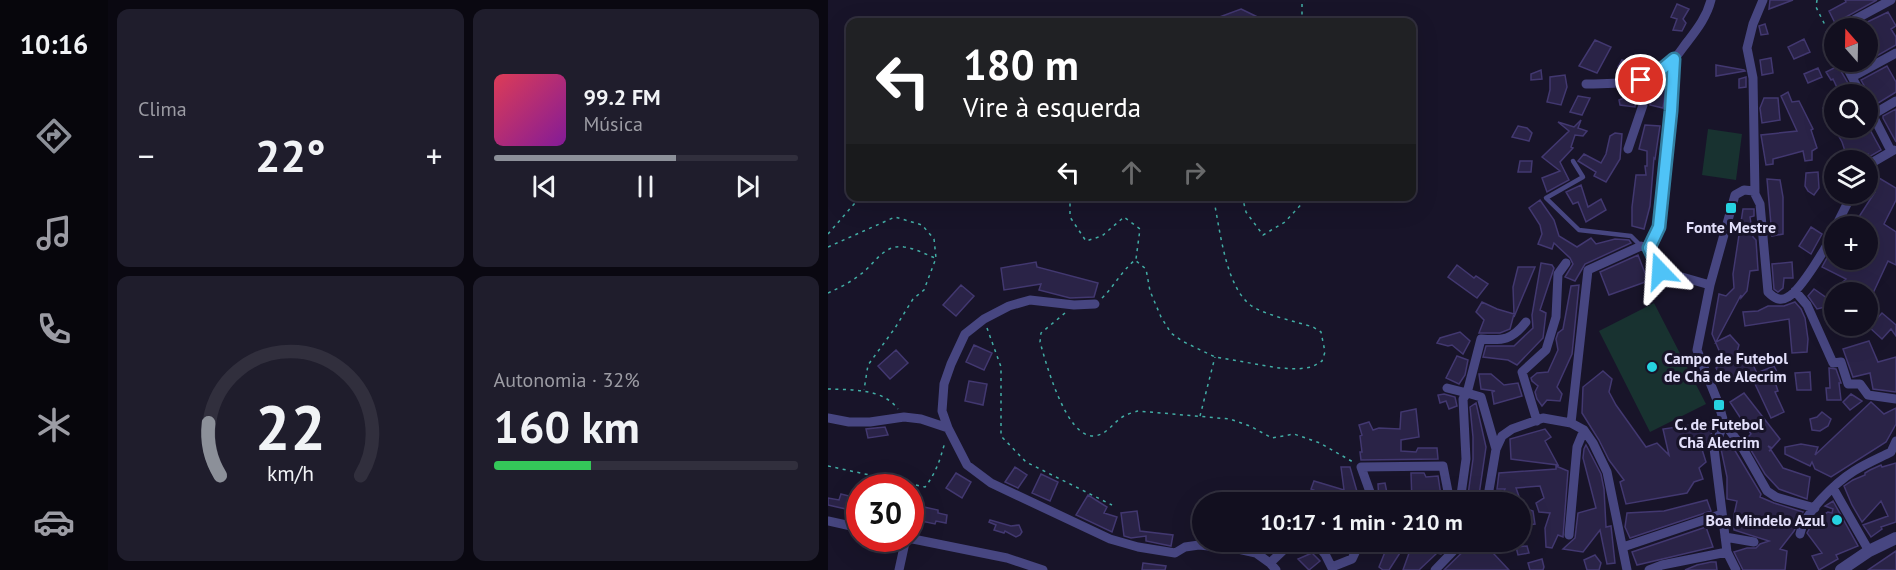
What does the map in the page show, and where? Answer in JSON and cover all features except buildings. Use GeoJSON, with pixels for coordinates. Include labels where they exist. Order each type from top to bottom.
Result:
{"type":"FeatureCollection","features":[{"type":"Feature","properties":{"kind":"street"},"geometry":{"type":"LineString","coordinates":[[1586,84],[1623,83],[1641,80],[1656,74],[1674,59],[1701,25],[1711,0]]}},
{"type":"Feature","properties":{"kind":"street"},"geometry":{"type":"LineString","coordinates":[[1755,194],[1753,78],[1746,48],[1762,0]]}},
{"type":"Feature","properties":{"kind":"street"},"geometry":{"type":"LineString","coordinates":[[1858,18],[1892,0],[1896,7]]}},
{"type":"Feature","properties":{"kind":"street"},"geometry":{"type":"LineString","coordinates":[[1852,77],[1896,53]]}},
{"type":"Feature","properties":{"kind":"street"},"geometry":{"type":"LineString","coordinates":[[1571,423],[1588,270],[1645,247],[1659,227],[1674,59]]}},
{"type":"Feature","properties":{"kind":"street"},"geometry":{"type":"LineString","coordinates":[[1849,72],[1856,84]]}},
{"type":"Feature","properties":{"kind":"street"},"geometry":{"type":"LineString","coordinates":[[1628,149],[1643,105],[1641,80]]}},
{"type":"Feature","properties":{"kind":"street"},"geometry":{"type":"LineString","coordinates":[[1878,107],[1896,101]]}},
{"type":"Feature","properties":{"kind":"street"},"geometry":{"type":"LineString","coordinates":[[1878,124],[1893,150],[1878,159]]}},
{"type":"Feature","properties":{"kind":"street"},"geometry":{"type":"LineString","coordinates":[[1815,508],[1776,497],[1767,491],[1742,447],[1724,423],[1697,350],[1710,285],[1735,195],[1744,190],[1754,191],[1760,204],[1768,292],[1773,298],[1787,298],[1795,291],[1824,250]]}},
{"type":"Feature","properties":{"kind":"street"},"geometry":{"type":"LineString","coordinates":[[1645,247],[1660,271],[1710,285]]}},
{"type":"Feature","properties":{"kind":"street"},"geometry":{"type":"LineString","coordinates":[[1537,421],[1522,372],[1546,350],[1556,316],[1558,274],[1566,263]]}},
{"type":"Feature","properties":{"kind":"street"},"geometry":{"type":"LineString","coordinates":[[1795,291],[1807,305],[1833,363],[1841,362],[1848,384],[1860,384],[1868,395],[1896,399]]}},
{"type":"Feature","properties":{"kind":"street"},"geometry":{"type":"LineString","coordinates":[[1095,304],[1074,305],[1030,300],[1009,306],[984,319],[965,334],[944,384],[942,411],[967,465],[990,483],[1110,540],[1138,547],[1175,552],[1185,547],[1199,545],[1238,549],[1256,553],[1273,567],[1284,552]]}},
{"type":"Feature","properties":{"kind":"street"},"geometry":{"type":"LineString","coordinates":[[1461,492],[1466,459],[1463,399],[1467,393],[1481,339],[1507,338],[1518,332],[1526,322]]}},
{"type":"Feature","properties":{"kind":"street"},"geometry":{"type":"LineString","coordinates":[[1447,388],[1481,397],[1496,449]]}},
{"type":"Feature","properties":{"kind":"street"},"geometry":{"type":"LineString","coordinates":[[828,418],[849,422],[870,422],[904,417],[921,419],[948,428]]}},
{"type":"Feature","properties":{"kind":"street"},"geometry":{"type":"LineString","coordinates":[[1489,492],[1496,449],[1502,436],[1512,429],[1543,418],[1571,423],[1584,430],[1607,472],[1628,570]]}},
{"type":"Feature","properties":{"kind":"street"},"geometry":{"type":"LineString","coordinates":[[1724,423],[1714,448],[1727,552],[1736,570]]}},
{"type":"Feature","properties":{"kind":"street"},"geometry":{"type":"LineString","coordinates":[[1569,535],[1577,447],[1584,430]]}},
{"type":"Feature","properties":{"kind":"street"},"geometry":{"type":"LineString","coordinates":[[1800,534],[1804,521],[1824,496],[1853,472],[1894,453],[1896,441]]}},
{"type":"Feature","properties":{"kind":"street"},"geometry":{"type":"LineString","coordinates":[[1370,492],[1361,467],[1443,466],[1448,492]]}},
{"type":"Feature","properties":{"kind":"street"},"geometry":{"type":"LineString","coordinates":[[1833,488],[1869,551]]}},
{"type":"Feature","properties":{"kind":"street"},"geometry":{"type":"LineString","coordinates":[[1623,548],[1722,514]]}},
{"type":"Feature","properties":{"kind":"street"},"geometry":{"type":"LineString","coordinates":[[828,520],[846,524]]}},
{"type":"Feature","properties":{"kind":"street"},"geometry":{"type":"LineString","coordinates":[[1725,537],[1754,542]]}},
{"type":"Feature","properties":{"kind":"street"},"geometry":{"type":"LineString","coordinates":[[1841,570],[1869,551],[1896,538]]}},
{"type":"Feature","properties":{"kind":"street"},"geometry":{"type":"LineString","coordinates":[[924,541],[1007,558],[1043,570]]}},
{"type":"Feature","properties":{"kind":"street"},"geometry":{"type":"LineString","coordinates":[[899,570],[904,552]]}},
{"type":"Feature","properties":{"kind":"street"},"geometry":{"type":"LineString","coordinates":[[1322,552],[1333,568],[1352,559],[1355,552]]}},
{"type":"Feature","properties":{"kind":"street"},"geometry":{"type":"LineString","coordinates":[[1436,570],[1453,552]]}},
{"type":"Feature","properties":{"kind":"street"},"geometry":{"type":"LineString","coordinates":[[1649,570],[1676,567],[1727,552]]}},
{"type":"Feature","properties":{"kind":"lane"},"geometry":{"type":"LineString","coordinates":[[1573,161],[1583,177],[1546,198],[1579,230],[1631,236],[1645,247]]}},
{"type":"Feature","properties":{"kind":"path"},"geometry":{"type":"LineString","coordinates":[[1302,18],[1304,0]]}},
{"type":"Feature","properties":{"kind":"path"},"geometry":{"type":"LineString","coordinates":[[1817,0],[1816,7],[1824,18]]}},
{"type":"Feature","properties":{"kind":"path"},"geometry":{"type":"LineString","coordinates":[[828,234],[857,201]]}},
{"type":"Feature","properties":{"kind":"path"},"geometry":{"type":"LineString","coordinates":[[1070,201],[1070,218],[1086,241],[1102,236],[1124,217],[1140,228],[1136,260],[1124,269],[1110,291],[1095,304]]}},
{"type":"Feature","properties":{"kind":"path"},"geometry":{"type":"LineString","coordinates":[[1136,260],[1146,269],[1161,317],[1171,333],[1182,341],[1215,357],[1279,368],[1312,367],[1322,361],[1325,352],[1321,332],[1313,327],[1253,308],[1237,290],[1229,271],[1218,229],[1214,201]]}},
{"type":"Feature","properties":{"kind":"path"},"geometry":{"type":"LineString","coordinates":[[1243,201],[1246,212],[1263,235],[1285,222],[1304,201]]}},
{"type":"Feature","properties":{"kind":"path"},"geometry":{"type":"LineString","coordinates":[[828,248],[896,217],[922,225],[934,239],[936,258],[924,290],[913,299],[896,328],[868,365],[864,390]]}},
{"type":"Feature","properties":{"kind":"path"},"geometry":{"type":"LineString","coordinates":[[828,293],[863,273],[876,258],[886,251],[897,247],[904,247],[936,258]]}},
{"type":"Feature","properties":{"kind":"path"},"geometry":{"type":"LineString","coordinates":[[1074,305],[1041,333],[1040,342],[1062,406],[1083,434],[1092,437],[1104,434],[1124,416],[1138,411],[1230,418],[1272,438],[1294,434],[1320,443],[1361,467]]}},
{"type":"Feature","properties":{"kind":"path"},"geometry":{"type":"LineString","coordinates":[[984,319],[1002,367],[1001,436],[1026,462],[1112,505]]}},
{"type":"Feature","properties":{"kind":"path"},"geometry":{"type":"LineString","coordinates":[[1200,416],[1215,357]]}},
{"type":"Feature","properties":{"kind":"path"},"geometry":{"type":"LineString","coordinates":[[828,389],[864,390],[892,402],[904,417]]}},
{"type":"Feature","properties":{"kind":"path"},"geometry":{"type":"LineString","coordinates":[[828,466],[925,487],[934,475],[948,428]]}},
{"type":"Feature","properties":{"kind":"green space"},"geometry":{"type":"Polygon","coordinates":[[[1708,129],[1742,134],[1736,180],[1702,175],[1708,129]]]}},
{"type":"Feature","properties":{"kind":"green space","name":"Campo de Futebol de Chã de Alecrim"},"geometry":{"type":"Polygon","coordinates":[[[1654,303],[1706,404],[1650,432],[1599,331],[1654,303]]]}},
{"type":"Feature","properties":{"kind":"place","name":"Fonte Mestre"},"geometry":{"type":"Point","coordinates":[1731,208]}},
{"type":"Feature","properties":{"kind":"place","name":"Campo de Futebol de Chã de Alecrim"},"geometry":{"type":"Point","coordinates":[1652,367]}},
{"type":"Feature","properties":{"kind":"place","name":"C. de Futebol Chã Alecrim"},"geometry":{"type":"Point","coordinates":[1719,405]}},
{"type":"Feature","properties":{"kind":"place","name":"Boa Mindelo Azul"},"geometry":{"type":"Point","coordinates":[1837,520]}},
{"type":"Feature","properties":{"kind":"route"},"geometry":{"type":"LineString","coordinates":[[1641,80],[1656,74],[1674,59],[1674,80],[1659,227],[1649,248],[1660,271]]}}]}
